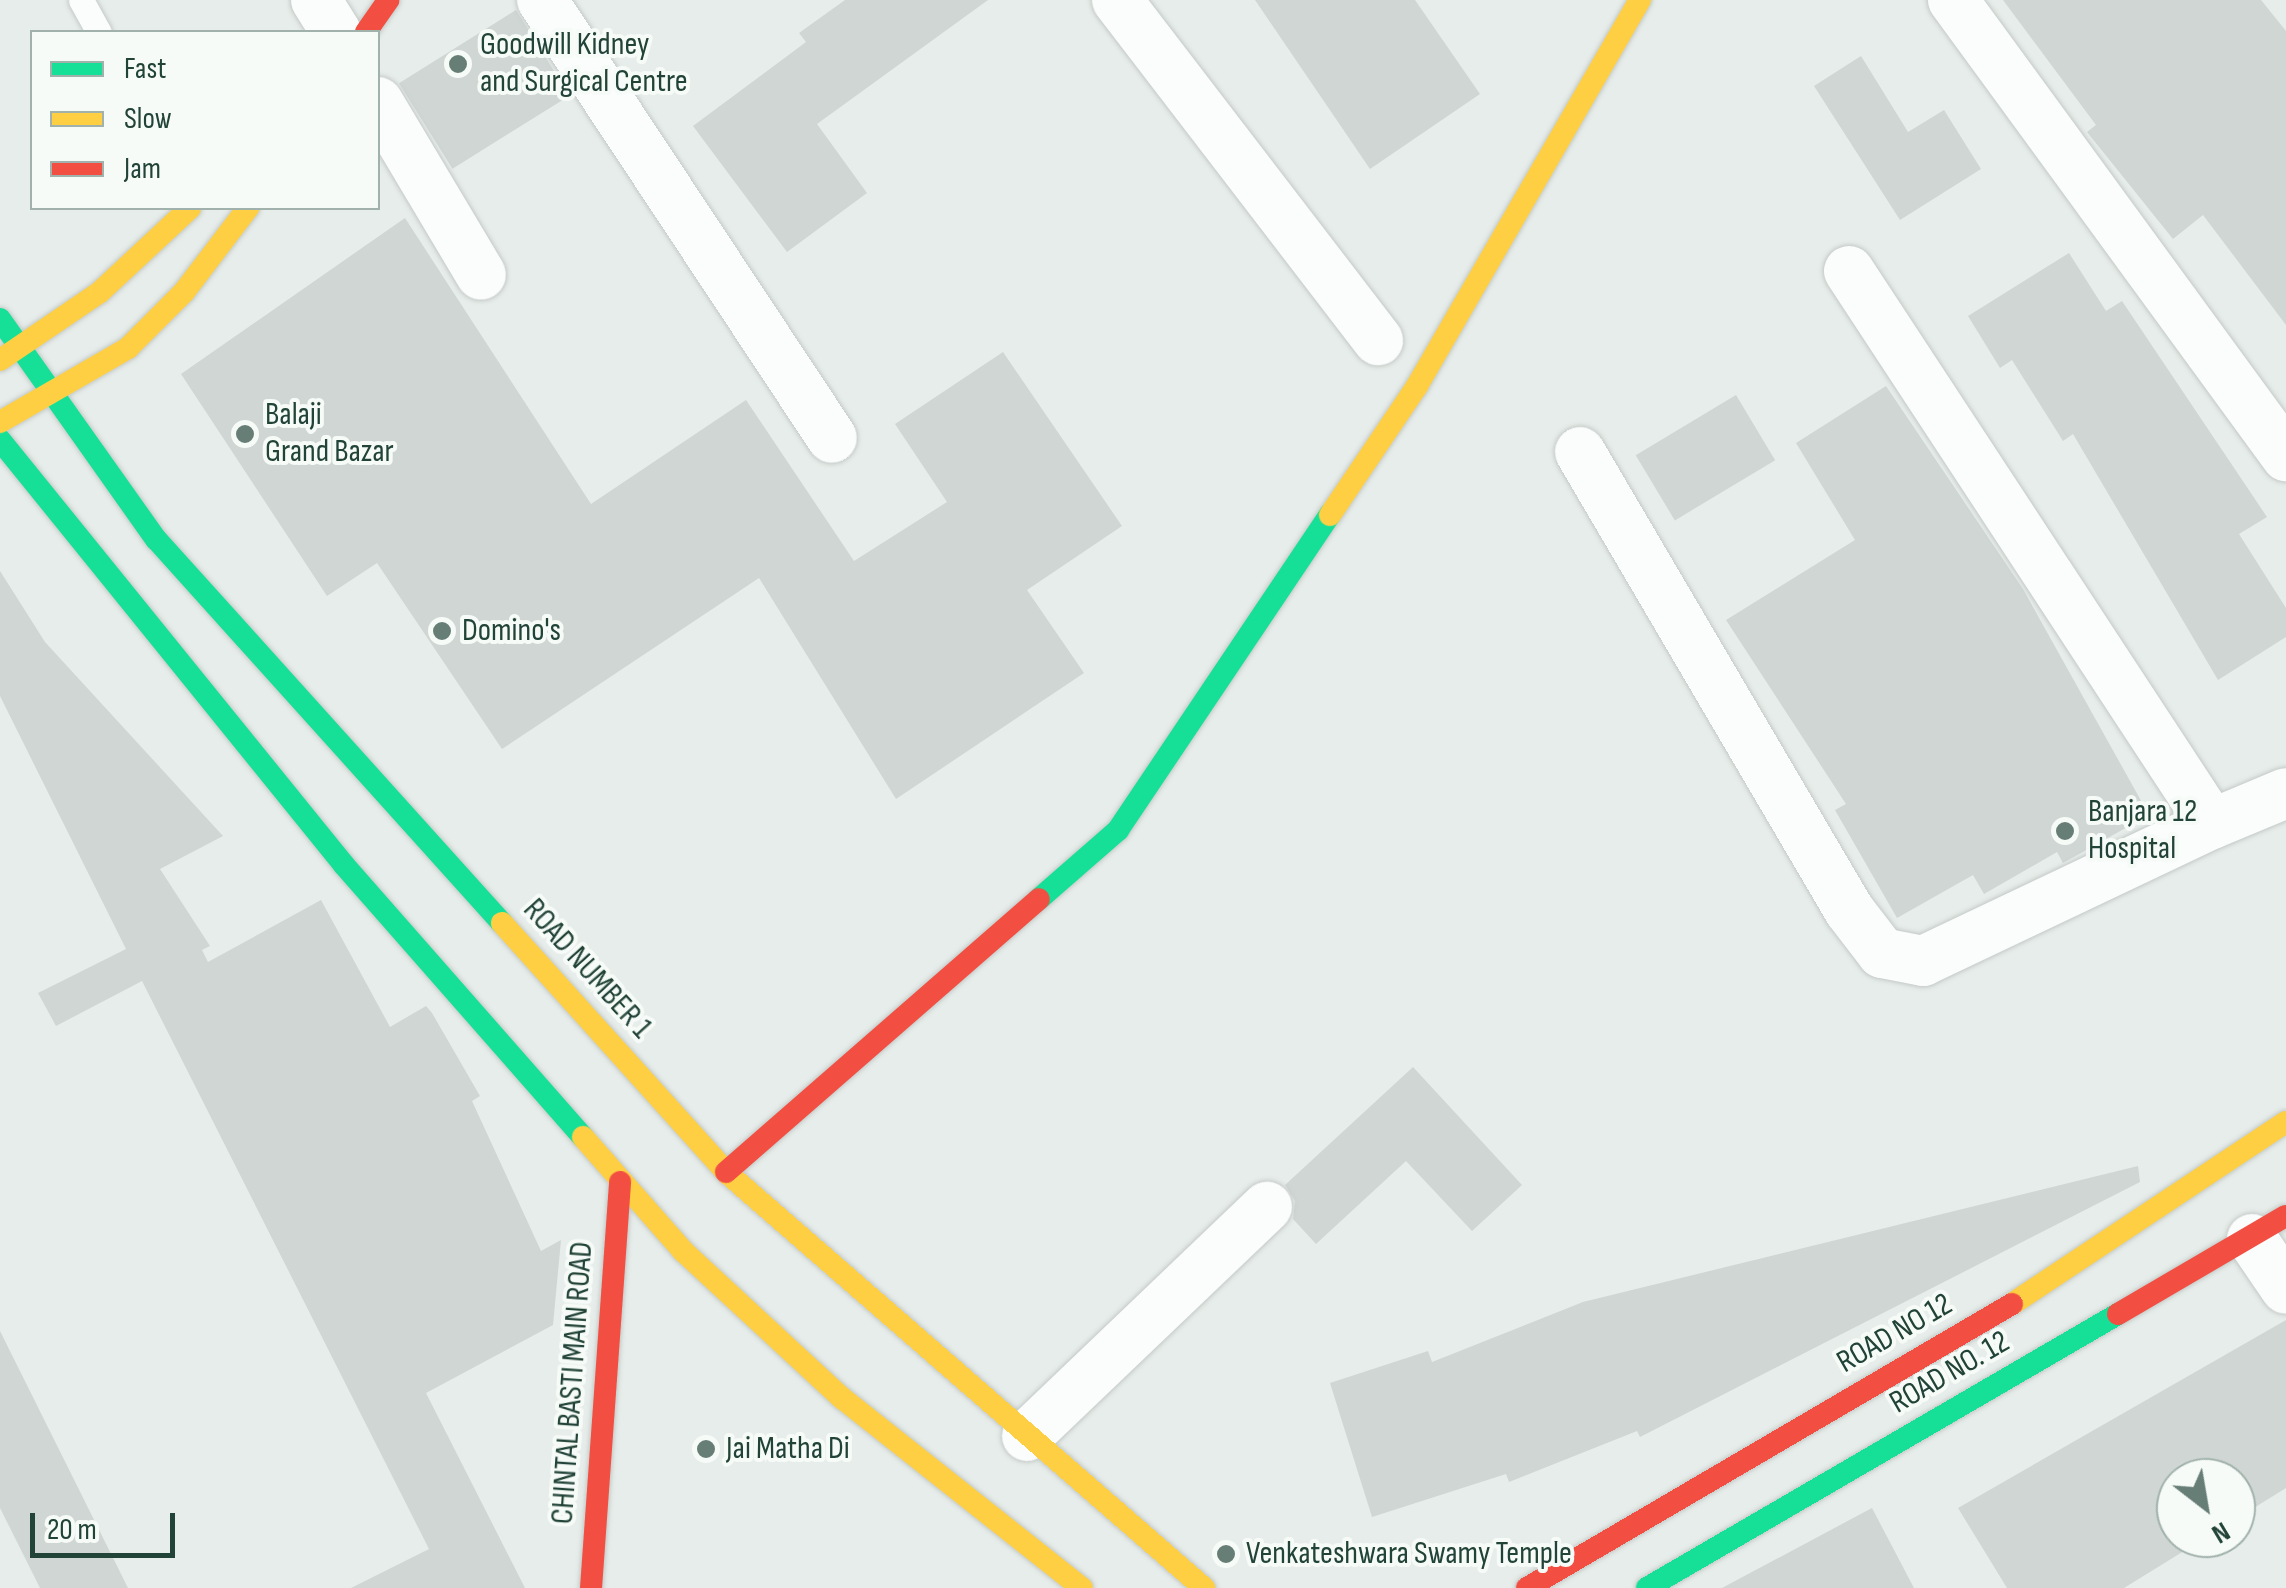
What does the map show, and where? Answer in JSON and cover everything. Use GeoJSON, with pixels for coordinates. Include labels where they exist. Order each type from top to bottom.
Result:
{"type":"FeatureCollection","features":[{"type":"Feature","properties":{"kind":"main road"},"geometry":{"type":"LineString","coordinates":[[367,30],[388,0]]}},
{"type":"Feature","properties":{"kind":"main road"},"geometry":{"type":"LineString","coordinates":[[726,1172],[1118,830],[1418,386],[1640,0]]}},
{"type":"Feature","properties":{"kind":"main road"},"geometry":{"type":"LineString","coordinates":[[0,360],[100,292],[188,210]]}},
{"type":"Feature","properties":{"kind":"main road"},"geometry":{"type":"LineString","coordinates":[[0,422],[128,348],[184,292],[246,210]]}},
{"type":"Feature","properties":{"kind":"main road","name":"ROAD NUMBER 1"},"geometry":{"type":"LineString","coordinates":[[0,319],[156,539],[726,1172],[1204,1588]]}},
{"type":"Feature","properties":{"kind":"main road"},"geometry":{"type":"LineString","coordinates":[[0,440],[344,865],[620,1182],[842,1398],[1082,1588]]}},
{"type":"Feature","properties":{"kind":"main road","name":"ROAD NO 12"},"geometry":{"type":"LineString","coordinates":[[1527,1588],[2034,1290],[2286,1122]]}},
{"type":"Feature","properties":{"kind":"main road","name":"CHINTAL BASTI MAIN ROAD"},"geometry":{"type":"LineString","coordinates":[[591,1588],[620,1182]]}},
{"type":"Feature","properties":{"kind":"main road","name":"ROAD NO. 12"},"geometry":{"type":"LineString","coordinates":[[1647,1588],[2269,1228]]}},
{"type":"Feature","properties":{"kind":"street"},"geometry":{"type":"LineString","coordinates":[[316,0],[335,30]]}},
{"type":"Feature","properties":{"kind":"street"},"geometry":{"type":"LineString","coordinates":[[542,0],[832,438]]}},
{"type":"Feature","properties":{"kind":"street"},"geometry":{"type":"LineString","coordinates":[[1117,0],[1378,340]]}},
{"type":"Feature","properties":{"kind":"street"},"geometry":{"type":"LineString","coordinates":[[1953,0],[2286,456]]}},
{"type":"Feature","properties":{"kind":"street"},"geometry":{"type":"LineString","coordinates":[[380,105],[481,275]]}},
{"type":"Feature","properties":{"kind":"street"},"geometry":{"type":"LineString","coordinates":[[1849,271],[2212,824]]}},
{"type":"Feature","properties":{"kind":"street"},"geometry":{"type":"LineString","coordinates":[[1580,452],[1849,910],[1882,953],[1924,962],[2212,824],[2286,793]]}},
{"type":"Feature","properties":{"kind":"street"},"geometry":{"type":"LineString","coordinates":[[1028,1436],[1267,1208]]}},
{"type":"Feature","properties":{"kind":"street"},"geometry":{"type":"LineString","coordinates":[[2269,1228],[2286,1289]]}},
{"type":"Feature","properties":{"kind":"lane"},"geometry":{"type":"LineString","coordinates":[[80,0],[99,30]]}},
{"type":"Feature","properties":{"kind":"building"},"geometry":{"type":"Polygon","coordinates":[[[845,0],[988,0],[817,124],[867,193],[787,252],[693,126],[806,42],[799,33],[845,0]]]}},
{"type":"Feature","properties":{"kind":"building"},"geometry":{"type":"Polygon","coordinates":[[[1255,0],[1415,0],[1480,94],[1370,169],[1255,0]]]}},
{"type":"Feature","properties":{"kind":"building"},"geometry":{"type":"Polygon","coordinates":[[[2003,0],[2261,0],[2286,31],[2286,325],[2203,215],[2173,239],[2087,132],[2096,125],[2003,0]]]}},
{"type":"Feature","properties":{"kind":"building"},"geometry":{"type":"Polygon","coordinates":[[[516,10],[570,96],[452,169],[399,83],[516,10]]]}},
{"type":"Feature","properties":{"kind":"building"},"geometry":{"type":"Polygon","coordinates":[[[1861,56],[1908,132],[1944,110],[1981,169],[1900,220],[1814,86],[1861,56]]]}},
{"type":"Feature","properties":{"kind":"building"},"geometry":{"type":"Polygon","coordinates":[[[405,218],[591,504],[746,400],[854,561],[947,502],[895,424],[1003,352],[1122,526],[1027,590],[1084,673],[896,799],[759,578],[502,749],[377,563],[327,596],[181,374],[405,218]]]}},
{"type":"Feature","properties":{"kind":"building"},"geometry":{"type":"Polygon","coordinates":[[[2069,253],[2106,311],[2122,301],[2267,517],[2239,534],[2286,608],[2286,637],[2218,680],[2073,434],[2063,441],[2012,360],[2000,368],[1968,316],[2069,253]]]}},
{"type":"Feature","properties":{"kind":"building"},"geometry":{"type":"Polygon","coordinates":[[[1886,386],[2023,589],[2149,815],[2063,863],[2057,852],[1984,894],[1973,875],[1897,918],[1835,810],[1846,804],[1726,620],[1855,540],[1796,443],[1886,386]]]}},
{"type":"Feature","properties":{"kind":"building"},"geometry":{"type":"Polygon","coordinates":[[[1736,395],[1775,460],[1675,520],[1636,455],[1736,395]]]}},
{"type":"Feature","properties":{"kind":"building"},"geometry":{"type":"Polygon","coordinates":[[[0,571],[45,642],[223,836],[160,869],[210,946],[202,950],[208,962],[321,900],[390,1027],[426,1006],[432,1013],[480,1096],[472,1101],[541,1251],[561,1240],[553,1325],[426,1393],[525,1588],[351,1588],[429,1549],[142,981],[56,1026],[38,993],[126,949],[0,696],[0,571]]]}},
{"type":"Feature","properties":{"kind":"building"},"geometry":{"type":"Polygon","coordinates":[[[1413,1067],[1522,1185],[1472,1231],[1406,1161],[1316,1244],[1293,1219],[1295,1201],[1285,1185],[1413,1067]]]}},
{"type":"Feature","properties":{"kind":"building"},"geometry":{"type":"Polygon","coordinates":[[[2138,1166],[2140,1182],[1640,1437],[1637,1431],[1509,1482],[1506,1474],[1372,1517],[1330,1383],[1428,1351],[1432,1362],[1583,1302],[2138,1166]]]}},
{"type":"Feature","properties":{"kind":"building"},"geometry":{"type":"Polygon","coordinates":[[[2286,1320],[2286,1488],[2256,1507],[2256,1458],[2156,1458],[2156,1558],[2173,1558],[2124,1588],[2007,1588],[1958,1508],[2286,1320]]]}},
{"type":"Feature","properties":{"kind":"building"},"geometry":{"type":"Polygon","coordinates":[[[0,1331],[128,1588],[40,1588],[0,1508],[0,1331]]]}},
{"type":"Feature","properties":{"kind":"building"},"geometry":{"type":"Polygon","coordinates":[[[1872,1508],[1914,1588],[1722,1588],[1872,1508]]]}},
{"type":"Feature","properties":{"kind":"traffic: fast"},"geometry":{"type":"LineString","coordinates":[[0,319],[156,539],[502,923]]}},
{"type":"Feature","properties":{"kind":"traffic: fast"},"geometry":{"type":"LineString","coordinates":[[0,440],[344,865],[583,1137]]}},
{"type":"Feature","properties":{"kind":"traffic: fast"},"geometry":{"type":"LineString","coordinates":[[1039,899],[1118,830],[1330,515]]}},
{"type":"Feature","properties":{"kind":"traffic: fast"},"geometry":{"type":"LineString","coordinates":[[1647,1588],[2118,1314]]}},
{"type":"Feature","properties":{"kind":"traffic: slow"},"geometry":{"type":"LineString","coordinates":[[1330,515],[1417,386],[1640,0]]}},
{"type":"Feature","properties":{"kind":"traffic: slow"},"geometry":{"type":"LineString","coordinates":[[0,360],[100,292],[188,210]]}},
{"type":"Feature","properties":{"kind":"traffic: slow"},"geometry":{"type":"LineString","coordinates":[[0,422],[128,348],[184,292],[246,210]]}},
{"type":"Feature","properties":{"kind":"traffic: slow"},"geometry":{"type":"LineString","coordinates":[[502,923],[726,1172],[1204,1588]]}},
{"type":"Feature","properties":{"kind":"traffic: slow"},"geometry":{"type":"LineString","coordinates":[[2012,1304],[2286,1122]]}},
{"type":"Feature","properties":{"kind":"traffic: slow"},"geometry":{"type":"LineString","coordinates":[[583,1137],[683,1251],[842,1398],[1082,1588]]}},
{"type":"Feature","properties":{"kind":"traffic: jam"},"geometry":{"type":"LineString","coordinates":[[367,30],[388,0]]}},
{"type":"Feature","properties":{"kind":"traffic: jam"},"geometry":{"type":"LineString","coordinates":[[726,1172],[1039,899]]}},
{"type":"Feature","properties":{"kind":"traffic: jam"},"geometry":{"type":"LineString","coordinates":[[591,1588],[620,1182]]}},
{"type":"Feature","properties":{"kind":"traffic: jam"},"geometry":{"type":"LineString","coordinates":[[2118,1314],[2286,1216]]}},
{"type":"Feature","properties":{"kind":"traffic: jam"},"geometry":{"type":"LineString","coordinates":[[1527,1588],[2012,1304]]}},
{"type":"Feature","properties":{"kind":"place","name":"Goodwill Kidney and Surgical Centre"},"geometry":{"type":"Point","coordinates":[458,64]}},
{"type":"Feature","properties":{"kind":"place","name":"Balaji Grand Bazar"},"geometry":{"type":"Point","coordinates":[245,434]}},
{"type":"Feature","properties":{"kind":"place","name":"Domino's"},"geometry":{"type":"Point","coordinates":[442,631]}},
{"type":"Feature","properties":{"kind":"place","name":"Banjara 12 Hospital"},"geometry":{"type":"Point","coordinates":[2065,831]}},
{"type":"Feature","properties":{"kind":"place","name":"Jai Matha Di"},"geometry":{"type":"Point","coordinates":[706,1449]}},
{"type":"Feature","properties":{"kind":"place","name":"Venkateshwara Swamy Temple"},"geometry":{"type":"Point","coordinates":[1226,1554]}}]}
